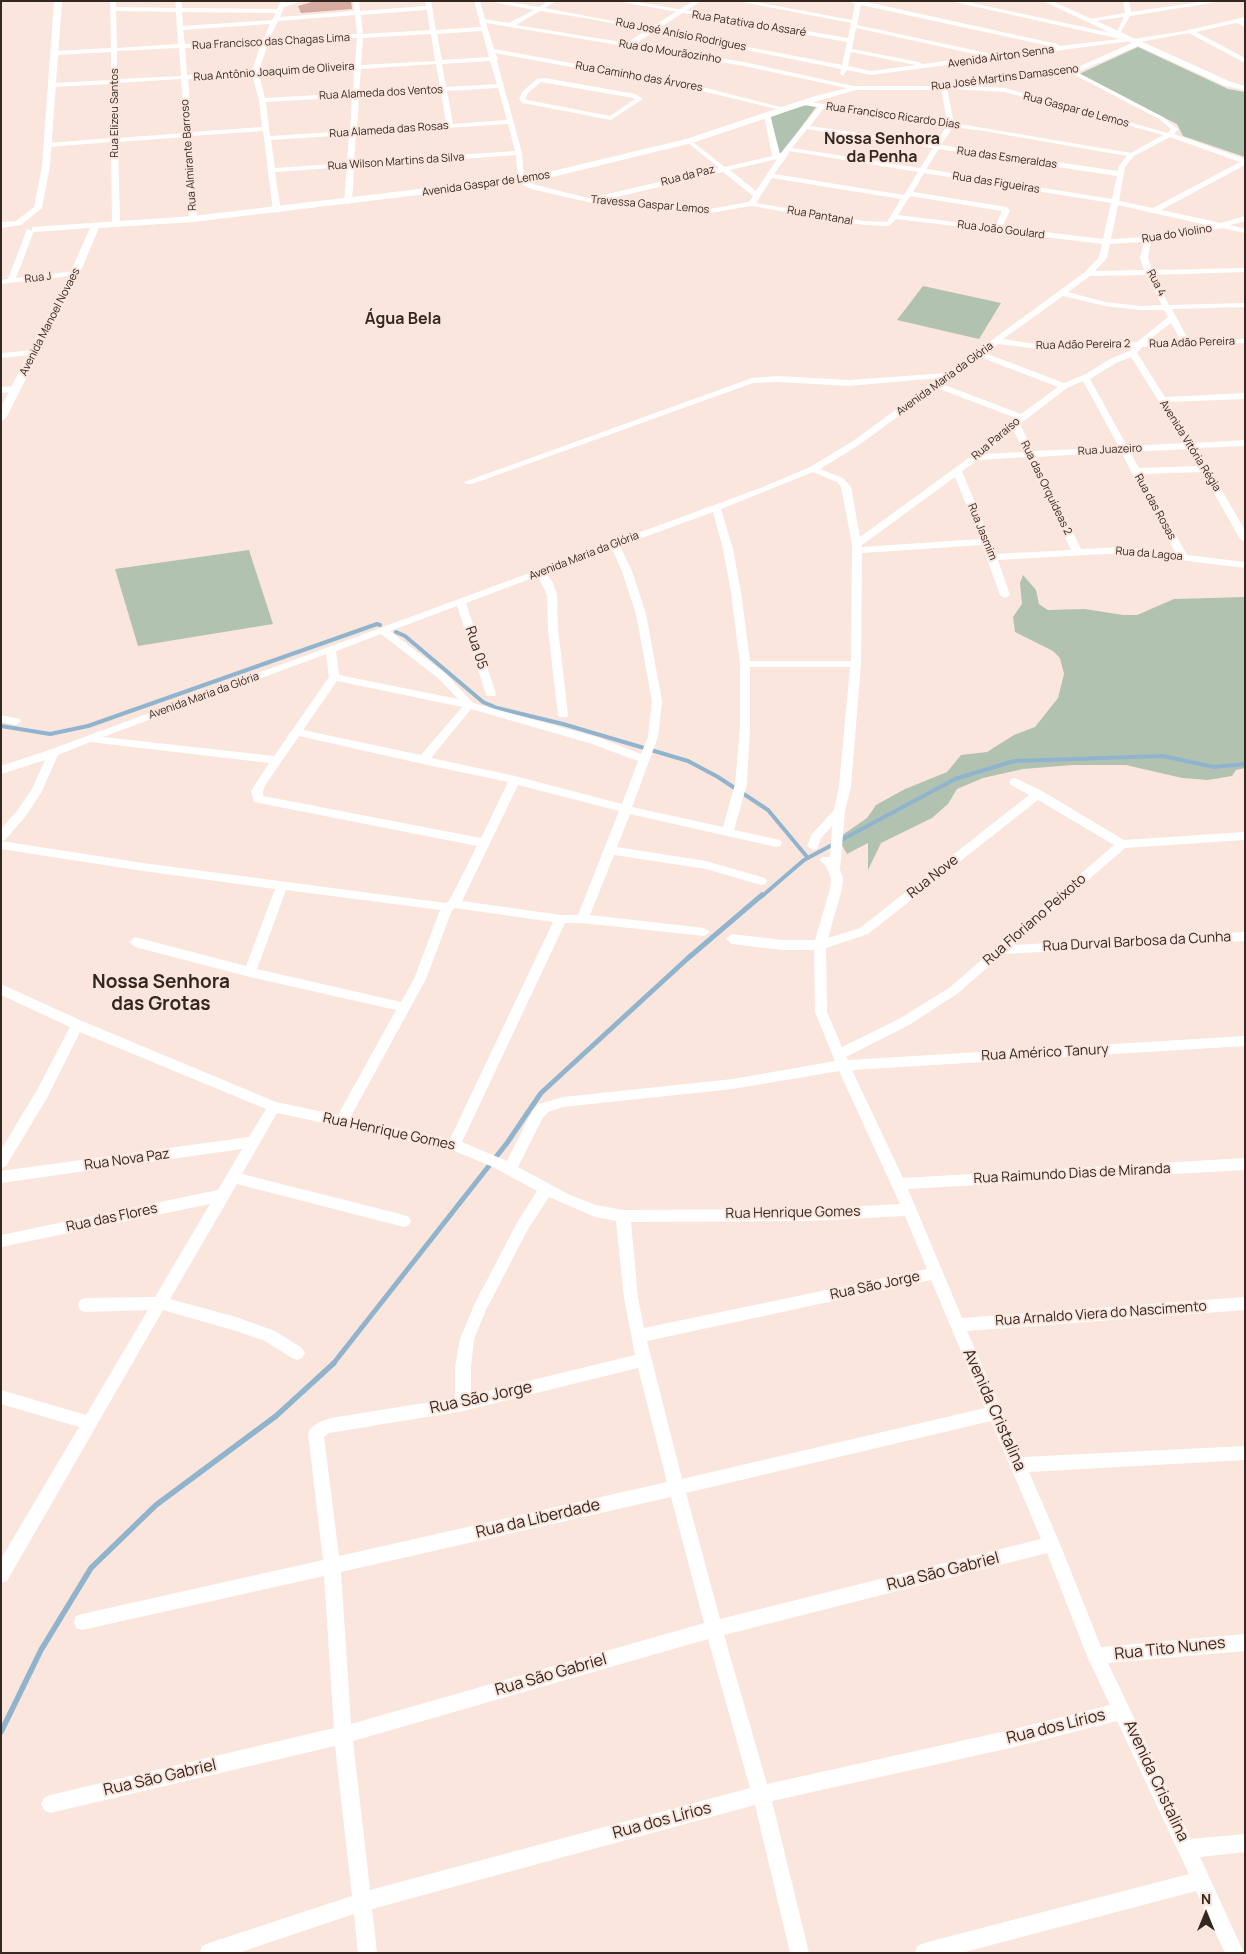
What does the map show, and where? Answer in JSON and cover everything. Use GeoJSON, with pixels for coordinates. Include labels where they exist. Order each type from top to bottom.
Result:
{"type":"FeatureCollection","features":[{"type":"Feature","properties":{"kind":"street","name":"Rua Elizeu Santos"},"geometry":{"type":"LineString","coordinates":[[113,1],[116,224]]}},
{"type":"Feature","properties":{"kind":"street","name":"Rua Almirante Barroso"},"geometry":{"type":"LineString","coordinates":[[178,1],[189,135],[193,220]]}},
{"type":"Feature","properties":{"kind":"street"},"geometry":{"type":"LineString","coordinates":[[112,9],[178,11],[284,6],[300,1]]}},
{"type":"Feature","properties":{"kind":"street"},"geometry":{"type":"LineString","coordinates":[[348,202],[356,95],[356,67],[360,37],[356,1]]}},
{"type":"Feature","properties":{"kind":"street"},"geometry":{"type":"LineString","coordinates":[[477,1],[494,59],[507,89],[522,180]]}},
{"type":"Feature","properties":{"kind":"street","name":"Rua José Anísio Rodrigues"},"geometry":{"type":"LineString","coordinates":[[491,1],[650,29],[871,73]]}},
{"type":"Feature","properties":{"kind":"street"},"geometry":{"type":"LineString","coordinates":[[512,25],[553,1]]}},
{"type":"Feature","properties":{"kind":"street","name":"Rua Patativa do Assaré"},"geometry":{"type":"LineString","coordinates":[[620,1],[679,13],[849,40]]}},
{"type":"Feature","properties":{"kind":"street"},"geometry":{"type":"LineString","coordinates":[[627,45],[698,1]]}},
{"type":"Feature","properties":{"kind":"street"},"geometry":{"type":"LineString","coordinates":[[740,1],[853,24],[996,57]]}},
{"type":"Feature","properties":{"kind":"street"},"geometry":{"type":"LineString","coordinates":[[953,1],[1135,41]]}},
{"type":"Feature","properties":{"kind":"street"},"geometry":{"type":"LineString","coordinates":[[1047,1],[1228,84],[1245,88]]}},
{"type":"Feature","properties":{"kind":"street"},"geometry":{"type":"LineString","coordinates":[[1118,33],[1128,14],[1126,1]]}},
{"type":"Feature","properties":{"kind":"street"},"geometry":{"type":"LineString","coordinates":[[1088,20],[1220,1]]}},
{"type":"Feature","properties":{"kind":"street"},"geometry":{"type":"LineString","coordinates":[[1,230],[16,226],[36,212],[41,196],[48,145],[61,2]]}},
{"type":"Feature","properties":{"kind":"street"},"geometry":{"type":"LineString","coordinates":[[840,84],[856,2],[1066,48]]}},
{"type":"Feature","properties":{"kind":"street"},"geometry":{"type":"LineString","coordinates":[[180,28],[357,13],[428,4],[450,126]]}},
{"type":"Feature","properties":{"kind":"street"},"geometry":{"type":"LineString","coordinates":[[284,6],[298,17]]}},
{"type":"Feature","properties":{"kind":"street"},"geometry":{"type":"LineString","coordinates":[[277,211],[273,170],[262,100],[255,73],[265,42],[284,6]]}},
{"type":"Feature","properties":{"kind":"street"},"geometry":{"type":"LineString","coordinates":[[1189,31],[1241,20],[1245,24]]}},
{"type":"Feature","properties":{"kind":"street","name":"Rua do Mourãozinho"},"geometry":{"type":"LineString","coordinates":[[484,21],[744,64],[860,87]]}},
{"type":"Feature","properties":{"kind":"street","name":"Rua Francisco das Chagas Lima"},"geometry":{"type":"LineString","coordinates":[[56,53],[486,29]]}},
{"type":"Feature","properties":{"kind":"street"},"geometry":{"type":"LineString","coordinates":[[1189,31],[1245,61]]}},
{"type":"Feature","properties":{"kind":"street","name":"Avenida Airton Senna"},"geometry":{"type":"LineString","coordinates":[[871,73],[1135,41],[1189,31]]}},
{"type":"Feature","properties":{"kind":"street","name":"Rua José Martins Damasceno"},"geometry":{"type":"LineString","coordinates":[[860,87],[949,88],[1073,72],[1135,41]]}},
{"type":"Feature","properties":{"kind":"street"},"geometry":{"type":"LineString","coordinates":[[848,50],[929,67]]}},
{"type":"Feature","properties":{"kind":"street","name":"Rua Caminho das Árvores"},"geometry":{"type":"LineString","coordinates":[[492,51],[702,89],[785,109]]}},
{"type":"Feature","properties":{"kind":"street"},"geometry":{"type":"LineString","coordinates":[[860,87],[881,56]]}},
{"type":"Feature","properties":{"kind":"street","name":"Rua Antônio Joaquim de Oliveira"},"geometry":{"type":"LineString","coordinates":[[54,85],[494,59]]}},
{"type":"Feature","properties":{"kind":"street"},"geometry":{"type":"LineString","coordinates":[[1073,72],[1172,125],[1174,132],[1132,155],[1125,161],[1120,174]]}},
{"type":"Feature","properties":{"kind":"street"},"geometry":{"type":"LineString","coordinates":[[539,80],[544,80],[640,99],[615,117],[609,118],[525,102],[522,97],[525,92],[539,80]]}},
{"type":"Feature","properties":{"kind":"street","name":"Avenida Gaspar de Lemos"},"geometry":{"type":"LineString","coordinates":[[16,226],[34,228],[193,220],[277,211],[560,174],[689,141],[803,103],[860,87]]}},
{"type":"Feature","properties":{"kind":"street"},"geometry":{"type":"LineString","coordinates":[[895,217],[920,171],[951,124],[949,88]]}},
{"type":"Feature","properties":{"kind":"street","name":"Rua Gaspar de Lemos"},"geometry":{"type":"LineString","coordinates":[[949,88],[1005,90],[1169,135],[1245,162]]}},
{"type":"Feature","properties":{"kind":"street","name":"Rua Alameda dos Ventos"},"geometry":{"type":"LineString","coordinates":[[262,100],[443,90],[507,89],[525,92]]}},
{"type":"Feature","properties":{"kind":"street","name":"Rua Francisco Ricardo Dias"},"geometry":{"type":"LineString","coordinates":[[803,103],[984,128],[992,123],[1001,124],[1083,146],[1132,155]]}},
{"type":"Feature","properties":{"kind":"street"},"geometry":{"type":"LineString","coordinates":[[750,204],[772,176],[786,152],[823,105]]}},
{"type":"Feature","properties":{"kind":"street"},"geometry":{"type":"LineString","coordinates":[[767,115],[776,156]]}},
{"type":"Feature","properties":{"kind":"street","name":"Rua Alameda das Rosas"},"geometry":{"type":"LineString","coordinates":[[267,138],[511,122]]}},
{"type":"Feature","properties":{"kind":"street","name":"Rua das Esmeraldas"},"geometry":{"type":"LineString","coordinates":[[806,127],[1120,174]]}},
{"type":"Feature","properties":{"kind":"street"},"geometry":{"type":"LineString","coordinates":[[48,145],[266,129]]}},
{"type":"Feature","properties":{"kind":"street"},"geometry":{"type":"LineString","coordinates":[[689,141],[756,195]]}},
{"type":"Feature","properties":{"kind":"street","name":"Rua da Paz"},"geometry":{"type":"LineString","coordinates":[[592,200],[786,152]]}},
{"type":"Feature","properties":{"kind":"street","name":"Rua das Figueiras"},"geometry":{"type":"LineString","coordinates":[[786,152],[1115,202],[1245,232]]}},
{"type":"Feature","properties":{"kind":"street","name":"Rua Wilson Martins da Silva"},"geometry":{"type":"LineString","coordinates":[[273,170],[519,153]]}},
{"type":"Feature","properties":{"kind":"street"},"geometry":{"type":"LineString","coordinates":[[1153,211],[1245,162]]}},
{"type":"Feature","properties":{"kind":"street","name":"Avenida Maria da Glória"},"geometry":{"type":"LineString","coordinates":[[1,770],[53,753],[89,738],[461,603],[813,469],[856,443],[952,376],[1088,274],[1103,258],[1120,174]]}},
{"type":"Feature","properties":{"kind":"street"},"geometry":{"type":"LineString","coordinates":[[772,176],[1004,209],[1006,211],[997,230]]}},
{"type":"Feature","properties":{"kind":"street","name":"Travessa Gaspar Lemos"},"geometry":{"type":"LineString","coordinates":[[522,180],[534,187],[592,200],[710,211],[750,204]]}},
{"type":"Feature","properties":{"kind":"street"},"geometry":{"type":"LineString","coordinates":[[11,281],[34,228],[42,217],[41,196]]}},
{"type":"Feature","properties":{"kind":"street","name":"Rua Pantanal"},"geometry":{"type":"LineString","coordinates":[[750,204],[864,223],[889,224],[895,217]]}},
{"type":"Feature","properties":{"kind":"street","name":"Rua João Goulard"},"geometry":{"type":"LineString","coordinates":[[895,217],[1107,242]]}},
{"type":"Feature","properties":{"kind":"street","name":"Rua do Violino"},"geometry":{"type":"LineString","coordinates":[[1107,242],[1148,239],[1221,226],[1245,218]]}},
{"type":"Feature","properties":{"kind":"street"},"geometry":{"type":"LineString","coordinates":[[1,225],[16,226]]}},
{"type":"Feature","properties":{"kind":"street","name":"Avenida Manoel Novaes"},"geometry":{"type":"LineString","coordinates":[[1,418],[75,274],[91,225]]}},
{"type":"Feature","properties":{"kind":"street","name":"Rua 4"},"geometry":{"type":"LineString","coordinates":[[1148,239],[1144,257],[1149,274],[1170,308]]}},
{"type":"Feature","properties":{"kind":"street","name":"Rua 4"},"geometry":{"type":"LineString","coordinates":[[1124,241],[1144,257]]}},
{"type":"Feature","properties":{"kind":"street"},"geometry":{"type":"LineString","coordinates":[[1088,274],[1149,274],[1245,270]]}},
{"type":"Feature","properties":{"kind":"street","name":"Rua J"},"geometry":{"type":"LineString","coordinates":[[1,282],[75,274]]}},
{"type":"Feature","properties":{"kind":"street"},"geometry":{"type":"LineString","coordinates":[[1062,294],[1123,306],[1170,308],[1245,306]]}},
{"type":"Feature","properties":{"kind":"street"},"geometry":{"type":"LineString","coordinates":[[1170,308],[1186,343]]}},
{"type":"Feature","properties":{"kind":"street"},"geometry":{"type":"LineString","coordinates":[[1133,353],[1140,342],[1173,317]]}},
{"type":"Feature","properties":{"kind":"street","name":"Rua Adão Pereira 2"},"geometry":{"type":"LineString","coordinates":[[998,341],[1042,347],[1140,342]]}},
{"type":"Feature","properties":{"kind":"street","name":"Rua Adão Pereira"},"geometry":{"type":"LineString","coordinates":[[1140,342],[1245,341]]}},
{"type":"Feature","properties":{"kind":"street"},"geometry":{"type":"LineString","coordinates":[[1,356],[35,352]]}},
{"type":"Feature","properties":{"kind":"street","name":"Rua Paraíso"},"geometry":{"type":"LineString","coordinates":[[857,547],[957,470],[976,458],[1016,425],[1022,417],[1064,386],[1133,353]]}},
{"type":"Feature","properties":{"kind":"street","name":"Avenida Vitória Régia"},"geometry":{"type":"LineString","coordinates":[[1133,353],[1192,446],[1245,539]]}},
{"type":"Feature","properties":{"kind":"street"},"geometry":{"type":"LineString","coordinates":[[981,354],[1064,386]]}},
{"type":"Feature","properties":{"kind":"street"},"geometry":{"type":"LineString","coordinates":[[469,482],[752,381],[778,379],[858,382],[952,376]]}},
{"type":"Feature","properties":{"kind":"street","name":"Rua das Rosas"},"geometry":{"type":"LineString","coordinates":[[1086,377],[1123,450],[1183,557]]}},
{"type":"Feature","properties":{"kind":"street"},"geometry":{"type":"LineString","coordinates":[[937,385],[1022,417]]}},
{"type":"Feature","properties":{"kind":"street"},"geometry":{"type":"LineString","coordinates":[[1,390],[16,389]]}},
{"type":"Feature","properties":{"kind":"street"},"geometry":{"type":"LineString","coordinates":[[1162,400],[1245,396]]}},
{"type":"Feature","properties":{"kind":"street","name":"Rua das Orquídeas 2"},"geometry":{"type":"LineString","coordinates":[[1016,425],[1077,552]]}},
{"type":"Feature","properties":{"kind":"street","name":"Rua Juazeiro"},"geometry":{"type":"LineString","coordinates":[[976,458],[1245,444]]}},
{"type":"Feature","properties":{"kind":"street","name":"Avenida Cristalina"},"geometry":{"type":"LineString","coordinates":[[813,469],[840,480],[846,487],[857,547],[856,664],[845,786],[830,864],[836,890],[820,945],[821,1012],[899,1184],[956,1326],[1052,1544],[1096,1656],[1235,1953]]}},
{"type":"Feature","properties":{"kind":"street"},"geometry":{"type":"LineString","coordinates":[[1136,471],[1205,469]]}},
{"type":"Feature","properties":{"kind":"street","name":"Rua Jasmim"},"geometry":{"type":"LineString","coordinates":[[957,470],[1005,595]]}},
{"type":"Feature","properties":{"kind":"street"},"geometry":{"type":"LineString","coordinates":[[716,507],[728,549],[736,592],[745,664],[745,728],[742,784],[728,831]]}},
{"type":"Feature","properties":{"kind":"street"},"geometry":{"type":"LineString","coordinates":[[857,547],[986,542]]}},
{"type":"Feature","properties":{"kind":"street"},"geometry":{"type":"LineString","coordinates":[[582,919],[653,737],[657,701],[635,593],[614,544]]}},
{"type":"Feature","properties":{"kind":"street","name":"Rua da Lagoa"},"geometry":{"type":"LineString","coordinates":[[992,557],[1122,550],[1245,565]]}},
{"type":"Feature","properties":{"kind":"street"},"geometry":{"type":"LineString","coordinates":[[540,572],[548,583],[552,595],[553,629],[564,715]]}},
{"type":"Feature","properties":{"kind":"street","name":"Rua 05"},"geometry":{"type":"LineString","coordinates":[[461,603],[491,694]]}},
{"type":"Feature","properties":{"kind":"street"},"geometry":{"type":"LineString","coordinates":[[383,631],[442,676],[469,705]]}},
{"type":"Feature","properties":{"kind":"street"},"geometry":{"type":"LineString","coordinates":[[331,650],[334,677],[298,732],[276,760],[257,791],[258,800],[484,844]]}},
{"type":"Feature","properties":{"kind":"street"},"geometry":{"type":"LineString","coordinates":[[745,664],[856,664]]}},
{"type":"Feature","properties":{"kind":"street"},"geometry":{"type":"LineString","coordinates":[[334,677],[469,705],[644,756]]}},
{"type":"Feature","properties":{"kind":"street"},"geometry":{"type":"LineString","coordinates":[[423,760],[469,705]]}},
{"type":"Feature","properties":{"kind":"street"},"geometry":{"type":"LineString","coordinates":[[1,718],[16,721]]}},
{"type":"Feature","properties":{"kind":"street"},"geometry":{"type":"LineString","coordinates":[[298,732],[514,780],[626,809],[776,843]]}},
{"type":"Feature","properties":{"kind":"street"},"geometry":{"type":"LineString","coordinates":[[89,738],[276,760]]}},
{"type":"Feature","properties":{"kind":"street"},"geometry":{"type":"LineString","coordinates":[[1,837],[21,814],[37,790],[53,753]]}},
{"type":"Feature","properties":{"kind":"street"},"geometry":{"type":"LineString","coordinates":[[341,1122],[429,959],[451,906],[484,844],[514,780]]}},
{"type":"Feature","properties":{"kind":"street"},"geometry":{"type":"LineString","coordinates":[[1015,782],[1122,844],[1245,836]]}},
{"type":"Feature","properties":{"kind":"street","name":"Rua Nove"},"geometry":{"type":"LineString","coordinates":[[732,940],[782,945],[820,945],[864,931],[1038,794]]}},
{"type":"Feature","properties":{"kind":"street"},"geometry":{"type":"LineString","coordinates":[[813,846],[816,837],[839,811]]}},
{"type":"Feature","properties":{"kind":"street","name":"Rua Floriano Peixoto"},"geometry":{"type":"LineString","coordinates":[[842,1060],[944,996],[1122,844]]}},
{"type":"Feature","properties":{"kind":"street"},"geometry":{"type":"LineString","coordinates":[[1,845],[282,886],[561,919],[582,919],[704,932]]}},
{"type":"Feature","properties":{"kind":"street"},"geometry":{"type":"LineString","coordinates":[[610,850],[697,863],[761,881]]}},
{"type":"Feature","properties":{"kind":"street"},"geometry":{"type":"LineString","coordinates":[[250,972],[282,886]]}},
{"type":"Feature","properties":{"kind":"street"},"geometry":{"type":"LineString","coordinates":[[460,1148],[561,919]]}},
{"type":"Feature","properties":{"kind":"street","name":"Rua Durval Barbosa da Cunha"},"geometry":{"type":"LineString","coordinates":[[999,950],[1245,936]]}},
{"type":"Feature","properties":{"kind":"street"},"geometry":{"type":"LineString","coordinates":[[135,942],[250,972],[403,1007]]}},
{"type":"Feature","properties":{"kind":"street","name":"Rua Henrique Gomes"},"geometry":{"type":"LineString","coordinates":[[1,989],[77,1025],[274,1107],[460,1148],[595,1211],[624,1216],[806,1215],[908,1210]]}},
{"type":"Feature","properties":{"kind":"street"},"geometry":{"type":"LineString","coordinates":[[2,1159],[42,1094],[77,1025]]}},
{"type":"Feature","properties":{"kind":"street","name":"Rua Américo Tanury"},"geometry":{"type":"LineString","coordinates":[[842,1060],[1245,1041]]}},
{"type":"Feature","properties":{"kind":"street"},"geometry":{"type":"LineString","coordinates":[[504,1167],[537,1115],[543,1108],[551,1105],[563,1102],[733,1084],[842,1060]]}},
{"type":"Feature","properties":{"kind":"street"},"geometry":{"type":"LineString","coordinates":[[3,1569],[274,1107]]}},
{"type":"Feature","properties":{"kind":"street","name":"Rua Nova Paz"},"geometry":{"type":"LineString","coordinates":[[1,1177],[254,1142]]}},
{"type":"Feature","properties":{"kind":"street","name":"Rua Raimundo Dias de Miranda"},"geometry":{"type":"LineString","coordinates":[[899,1184],[1245,1164]]}},
{"type":"Feature","properties":{"kind":"street"},"geometry":{"type":"LineString","coordinates":[[233,1177],[404,1220]]}},
{"type":"Feature","properties":{"kind":"street"},"geometry":{"type":"LineString","coordinates":[[463,1404],[463,1367],[467,1339],[480,1308],[523,1225],[546,1189]]}},
{"type":"Feature","properties":{"kind":"street","name":"Rua das Flores"},"geometry":{"type":"LineString","coordinates":[[1,1242],[223,1195]]}},
{"type":"Feature","properties":{"kind":"street"},"geometry":{"type":"LineString","coordinates":[[624,1216],[631,1298],[643,1360],[714,1629],[761,1794],[800,1953]]}},
{"type":"Feature","properties":{"kind":"street","name":"Rua São Jorge"},"geometry":{"type":"LineString","coordinates":[[638,1336],[936,1273]]}},
{"type":"Feature","properties":{"kind":"street"},"geometry":{"type":"LineString","coordinates":[[85,1305],[160,1303],[236,1324],[270,1336],[297,1353]]}},
{"type":"Feature","properties":{"kind":"street","name":"Rua Arnaldo Viera do Nascimento"},"geometry":{"type":"LineString","coordinates":[[956,1326],[1245,1303]]}},
{"type":"Feature","properties":{"kind":"street","name":"Rua São Jorge"},"geometry":{"type":"LineString","coordinates":[[332,1565],[316,1439],[319,1431],[331,1426],[463,1404],[643,1360]]}},
{"type":"Feature","properties":{"kind":"street"},"geometry":{"type":"LineString","coordinates":[[1,1397],[90,1423]]}},
{"type":"Feature","properties":{"kind":"street","name":"Rua da Liberdade"},"geometry":{"type":"LineString","coordinates":[[82,1622],[677,1488],[994,1413]]}},
{"type":"Feature","properties":{"kind":"street"},"geometry":{"type":"LineString","coordinates":[[1018,1465],[1245,1453]]}},
{"type":"Feature","properties":{"kind":"street","name":"Rua São Gabriel"},"geometry":{"type":"LineString","coordinates":[[50,1804],[343,1735],[714,1629],[1052,1544]]}},
{"type":"Feature","properties":{"kind":"street"},"geometry":{"type":"LineString","coordinates":[[332,1565],[343,1735],[368,1953]]}},
{"type":"Feature","properties":{"kind":"street","name":"Rua Tito Nunes"},"geometry":{"type":"LineString","coordinates":[[1096,1656],[1245,1642]]}},
{"type":"Feature","properties":{"kind":"street","name":"Rua dos Lírios"},"geometry":{"type":"LineString","coordinates":[[208,1953],[362,1902],[761,1794],[1010,1739],[1122,1711]]}},
{"type":"Feature","properties":{"kind":"street"},"geometry":{"type":"LineString","coordinates":[[1187,1849],[1245,1843]]}},
{"type":"Feature","properties":{"kind":"street"},"geometry":{"type":"LineString","coordinates":[[924,1953],[1202,1880]]}},
{"type":"Feature","properties":{"kind":"green space"},"geometry":{"type":"Polygon","coordinates":[[[1138,47],[1228,89],[1245,92],[1245,157],[1183,136],[1177,124],[1077,75],[1138,47]]]}},
{"type":"Feature","properties":{"kind":"green space"},"geometry":{"type":"Polygon","coordinates":[[[803,105],[816,107],[782,153],[778,153],[771,117],[803,105]]]}},
{"type":"Feature","properties":{"kind":"green space"},"geometry":{"type":"Polygon","coordinates":[[[923,286],[1001,303],[979,339],[897,320],[923,286]]]}},
{"type":"Feature","properties":{"kind":"green space"},"geometry":{"type":"Polygon","coordinates":[[[249,550],[273,624],[138,646],[115,569],[249,550]]]}},
{"type":"Feature","properties":{"kind":"green space"},"geometry":{"type":"Polygon","coordinates":[[[1023,575],[1036,590],[1039,604],[1048,610],[1085,609],[1123,615],[1137,615],[1174,599],[1245,597],[1245,768],[1236,770],[1232,776],[1208,780],[1182,778],[1126,765],[1073,765],[1023,769],[983,778],[957,789],[948,804],[932,818],[881,843],[868,870],[868,843],[847,854],[838,838],[867,818],[876,805],[905,789],[947,772],[961,755],[987,752],[1014,735],[1035,727],[1058,698],[1064,674],[1060,658],[1053,651],[1015,632],[1013,617],[1022,604],[1020,583],[1023,575]]]}},
{"type":"Feature","properties":{"kind":"building"},"geometry":{"type":"Polygon","coordinates":[[[315,1],[351,1],[352,9],[301,13],[298,6],[315,1]]]}},
{"type":"Feature","properties":{"kind":"waterway"},"geometry":{"type":"LineString","coordinates":[[1,726],[50,734],[88,726],[377,624],[380,625]]}},
{"type":"Feature","properties":{"kind":"waterway"},"geometry":{"type":"LineString","coordinates":[[396,632],[405,636],[483,702],[497,708],[563,724],[688,761],[718,777],[768,810],[808,858]]}},
{"type":"Feature","properties":{"kind":"waterway"},"geometry":{"type":"LineString","coordinates":[[808,858],[955,779],[1014,761],[1163,756],[1214,767],[1245,764]]}},
{"type":"Feature","properties":{"kind":"waterway"},"geometry":{"type":"LineString","coordinates":[[761,897],[808,858]]}},
{"type":"Feature","properties":{"kind":"waterway"},"geometry":{"type":"LineString","coordinates":[[333,1364],[507,1143],[541,1093],[687,959],[762,895]]}},
{"type":"Feature","properties":{"kind":"waterway"},"geometry":{"type":"LineString","coordinates":[[1,1732],[41,1650],[91,1568],[156,1505],[276,1416],[333,1364]]}},
{"type":"Feature","properties":{"kind":"district","name":"Nossa Senhora da Penha"},"geometry":{"type":"Point","coordinates":[882,149]}},
{"type":"Feature","properties":{"kind":"district","name":"Água Bela"},"geometry":{"type":"Point","coordinates":[403,320]}},
{"type":"Feature","properties":{"kind":"district","name":"Nossa Senhora das Grotas"},"geometry":{"type":"Point","coordinates":[161,994]}}]}
